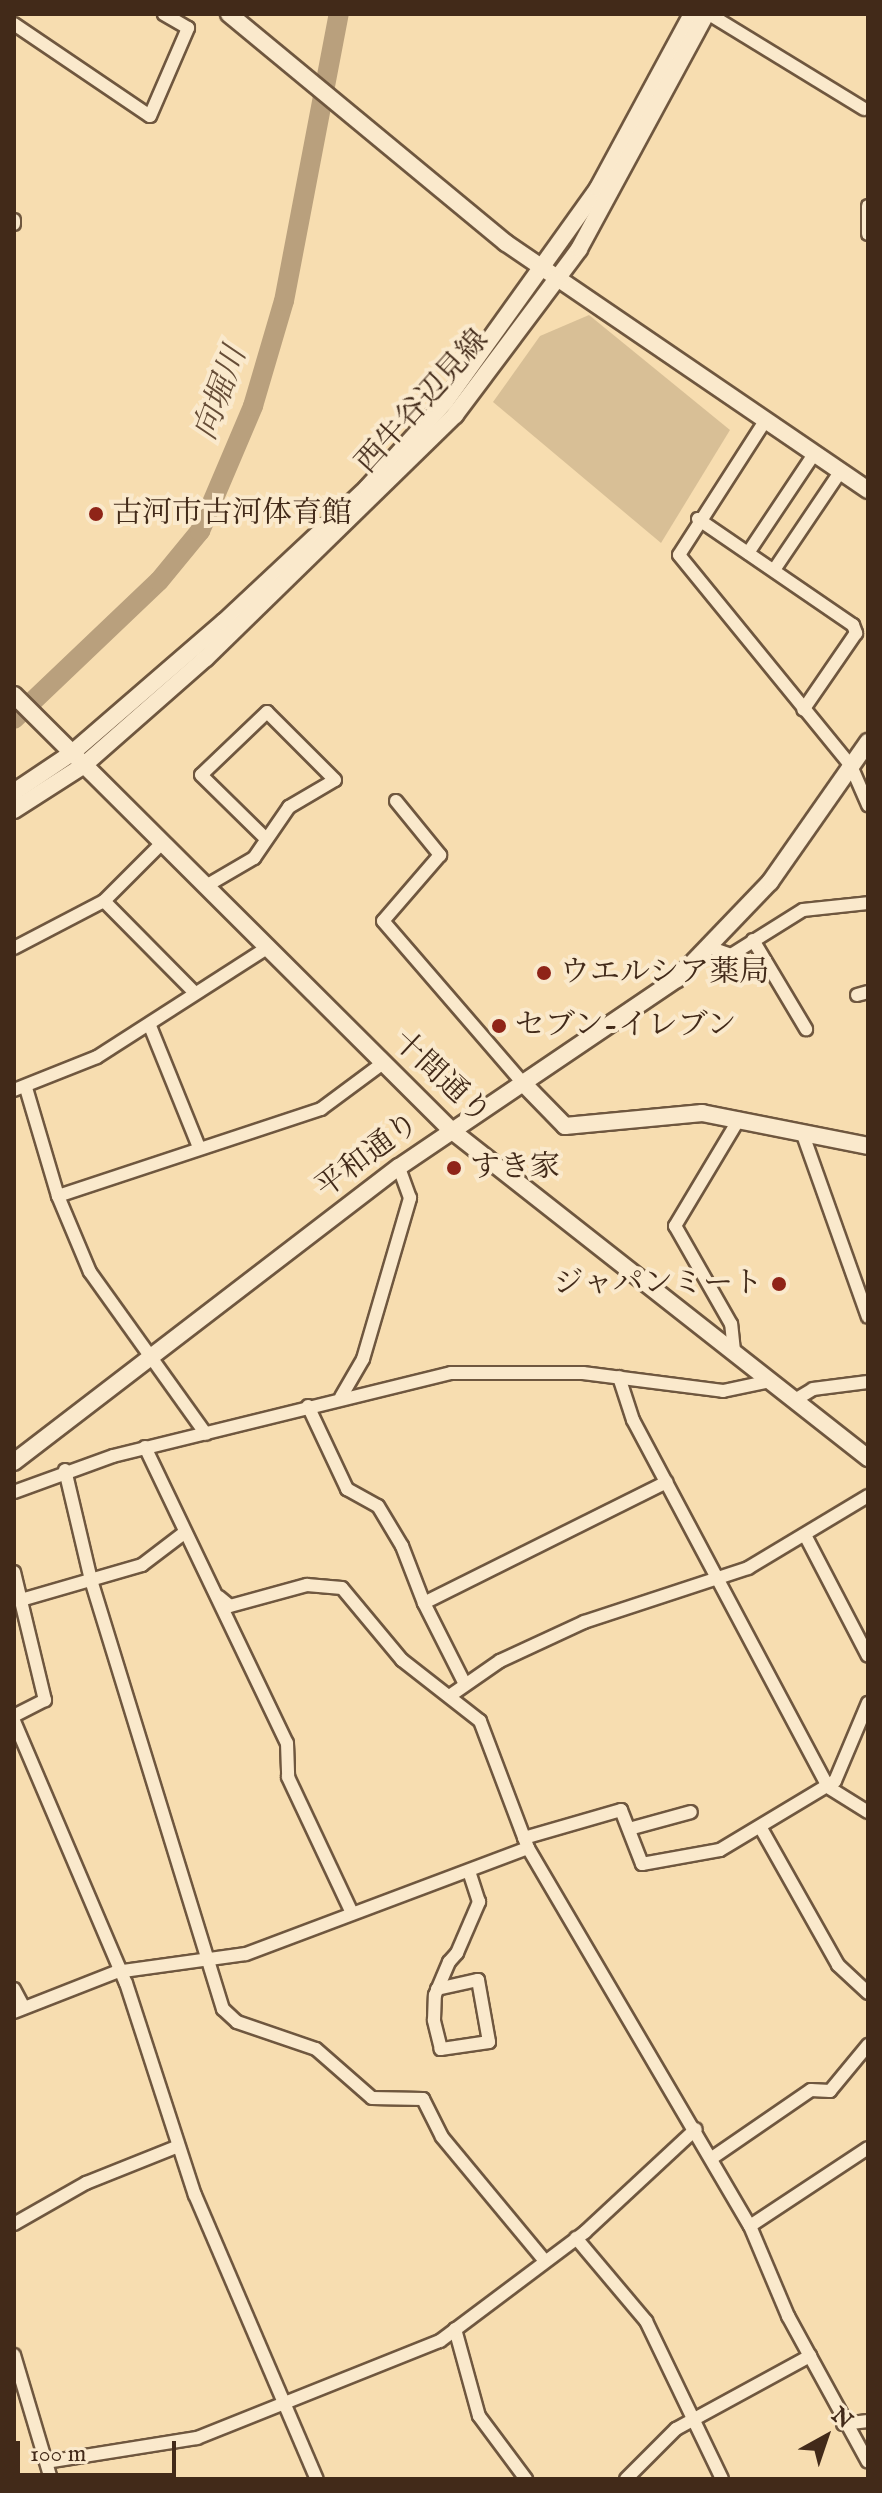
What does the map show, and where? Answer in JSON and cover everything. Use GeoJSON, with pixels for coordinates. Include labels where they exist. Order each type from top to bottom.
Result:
{"type":"FeatureCollection","features":[{"type":"Feature","properties":{"kind":"street"},"geometry":{"type":"LineString","coordinates":[[14,24],[150,116],[188,28],[164,14]]}},
{"type":"Feature","properties":{"kind":"street"},"geometry":{"type":"LineString","coordinates":[[229,14],[338,110],[544,271],[868,490]]}},
{"type":"Feature","properties":{"kind":"street","name":"西牛谷辺見線"},"geometry":{"type":"LineString","coordinates":[[14,792],[78,759],[367,488],[479,362],[544,271],[627,139],[692,14]]}},
{"type":"Feature","properties":{"kind":"street"},"geometry":{"type":"LineString","coordinates":[[707,14],[864,109]]}},
{"type":"Feature","properties":{"kind":"street","name":"西牛谷辺見線"},"geometry":{"type":"LineString","coordinates":[[14,810],[292,579],[418,455],[558,281],[707,14]]}},
{"type":"Feature","properties":{"kind":"street"},"geometry":{"type":"LineString","coordinates":[[868,206],[868,234]]}},
{"type":"Feature","properties":{"kind":"street"},"geometry":{"type":"LineString","coordinates":[[765,421],[698,519],[679,555],[851,766],[864,785],[868,805]]}},
{"type":"Feature","properties":{"kind":"street"},"geometry":{"type":"LineString","coordinates":[[748,553],[814,454]]}},
{"type":"Feature","properties":{"kind":"street"},"geometry":{"type":"LineString","coordinates":[[774,570],[840,472]]}},
{"type":"Feature","properties":{"kind":"street"},"geometry":{"type":"LineString","coordinates":[[698,519],[774,570],[856,633],[803,710]]}},
{"type":"Feature","properties":{"kind":"street","name":"十間通り"},"geometry":{"type":"LineString","coordinates":[[14,695],[451,1130],[868,1458]]}},
{"type":"Feature","properties":{"kind":"street"},"geometry":{"type":"LineString","coordinates":[[206,886],[254,858],[289,807],[335,780],[267,712],[201,775],[265,838]]}},
{"type":"Feature","properties":{"kind":"street","name":"平和通り"},"geometry":{"type":"LineString","coordinates":[[14,1462],[399,1167],[633,1012],[711,948],[770,882],[868,742]]}},
{"type":"Feature","properties":{"kind":"street"},"geometry":{"type":"LineString","coordinates":[[396,801],[440,855],[383,921],[523,1083],[565,1126],[702,1113],[868,1146]]}},
{"type":"Feature","properties":{"kind":"street"},"geometry":{"type":"LineString","coordinates":[[14,948],[104,901],[162,843]]}},
{"type":"Feature","properties":{"kind":"street"},"geometry":{"type":"LineString","coordinates":[[104,901],[192,990]]}},
{"type":"Feature","properties":{"kind":"street"},"geometry":{"type":"LineString","coordinates":[[711,948],[731,955],[803,910],[868,903]]}},
{"type":"Feature","properties":{"kind":"street"},"geometry":{"type":"LineString","coordinates":[[753,940],[806,1029]]}},
{"type":"Feature","properties":{"kind":"street"},"geometry":{"type":"LineString","coordinates":[[206,1434],[90,1272],[58,1196],[20,1089],[150,1026],[192,990],[267,948]]}},
{"type":"Feature","properties":{"kind":"street"},"geometry":{"type":"LineString","coordinates":[[150,1026],[199,1147]]}},
{"type":"Feature","properties":{"kind":"street"},"geometry":{"type":"LineString","coordinates":[[58,1196],[321,1109],[383,1063]]}},
{"type":"Feature","properties":{"kind":"street"},"geometry":{"type":"LineString","coordinates":[[734,1351],[731,1324],[675,1226],[739,1119]]}},
{"type":"Feature","properties":{"kind":"street"},"geometry":{"type":"LineString","coordinates":[[802,1132],[868,1317]]}},
{"type":"Feature","properties":{"kind":"street"},"geometry":{"type":"LineString","coordinates":[[341,1397],[363,1359],[410,1198],[399,1167]]}},
{"type":"Feature","properties":{"kind":"street"},"geometry":{"type":"LineString","coordinates":[[14,1492],[65,1470],[145,1447],[206,1434],[341,1397],[451,1373],[619,1377],[723,1391],[771,1381]]}},
{"type":"Feature","properties":{"kind":"street"},"geometry":{"type":"LineString","coordinates":[[619,1377],[667,1482],[828,1787],[868,1812]]}},
{"type":"Feature","properties":{"kind":"street"},"geometry":{"type":"LineString","coordinates":[[795,1400],[813,1389],[868,1382]]}},
{"type":"Feature","properties":{"kind":"street"},"geometry":{"type":"LineString","coordinates":[[308,1406],[347,1489],[378,1506],[402,1546],[424,1603],[465,1684]]}},
{"type":"Feature","properties":{"kind":"street"},"geometry":{"type":"LineString","coordinates":[[145,1447],[287,1743],[288,1777],[352,1913]]}},
{"type":"Feature","properties":{"kind":"street"},"geometry":{"type":"LineString","coordinates":[[65,1470],[91,1580],[223,2009],[237,2022],[316,2049],[372,2098],[423,2099],[442,2137],[544,2260]]}},
{"type":"Feature","properties":{"kind":"street"},"geometry":{"type":"LineString","coordinates":[[424,1603],[667,1482]]}},
{"type":"Feature","properties":{"kind":"street"},"geometry":{"type":"LineString","coordinates":[[451,1695],[465,1684],[584,1622],[679,1587],[721,1581],[868,1496]]}},
{"type":"Feature","properties":{"kind":"street"},"geometry":{"type":"LineString","coordinates":[[21,1600],[142,1565],[184,1533]]}},
{"type":"Feature","properties":{"kind":"street"},"geometry":{"type":"LineString","coordinates":[[805,1535],[868,1656]]}},
{"type":"Feature","properties":{"kind":"street"},"geometry":{"type":"LineString","coordinates":[[14,1572],[45,1700],[14,1718],[121,1970],[176,2147],[317,2479]]}},
{"type":"Feature","properties":{"kind":"street"},"geometry":{"type":"LineString","coordinates":[[219,1597],[230,1606],[307,1585],[342,1588],[402,1660],[451,1695],[484,1728],[526,1843],[750,2226],[843,2424],[868,2462]]}},
{"type":"Feature","properties":{"kind":"street"},"geometry":{"type":"LineString","coordinates":[[14,1989],[19,2010],[121,1970],[246,1954],[469,1872],[526,1843],[621,1810],[642,1864],[720,1850],[762,1830],[828,1787],[868,1703]]}},
{"type":"Feature","properties":{"kind":"street"},"geometry":{"type":"LineString","coordinates":[[629,1829],[691,1812]]}},
{"type":"Feature","properties":{"kind":"street"},"geometry":{"type":"LineString","coordinates":[[762,1830],[838,1965],[868,1993]]}},
{"type":"Feature","properties":{"kind":"street"},"geometry":{"type":"LineString","coordinates":[[437,1989],[478,1980],[489,2042],[441,2049],[437,1989],[479,1902],[469,1872]]}},
{"type":"Feature","properties":{"kind":"street"},"geometry":{"type":"LineString","coordinates":[[712,2158],[811,2090],[830,2091],[868,2045]]}},
{"type":"Feature","properties":{"kind":"street"},"geometry":{"type":"LineString","coordinates":[[47,2462],[197,2438],[415,2353],[455,2329],[576,2238],[696,2129]]}},
{"type":"Feature","properties":{"kind":"street"},"geometry":{"type":"LineString","coordinates":[[14,2224],[86,2183],[176,2147]]}},
{"type":"Feature","properties":{"kind":"street"},"geometry":{"type":"LineString","coordinates":[[750,2226],[868,2148]]}},
{"type":"Feature","properties":{"kind":"street"},"geometry":{"type":"LineString","coordinates":[[576,2238],[646,2321],[696,2419],[722,2479]]}},
{"type":"Feature","properties":{"kind":"street"},"geometry":{"type":"LineString","coordinates":[[455,2329],[479,2416],[526,2479]]}},
{"type":"Feature","properties":{"kind":"street"},"geometry":{"type":"LineString","coordinates":[[14,2355],[51,2479]]}},
{"type":"Feature","properties":{"kind":"street"},"geometry":{"type":"LineString","coordinates":[[626,2479],[696,2419],[810,2356]]}},
{"type":"Feature","properties":{"kind":"street"},"geometry":{"type":"LineString","coordinates":[[843,2424],[868,2421]]}},
{"type":"Feature","properties":{"kind":"shaded area"},"geometry":{"type":"Polygon","coordinates":[[[589,315],[730,430],[661,543],[493,402],[540,336],[589,315]]]}},
{"type":"Feature","properties":{"kind":"waterway","name":"向堀川"},"geometry":{"type":"LineString","coordinates":[[14,719],[159,581],[200,531],[253,406],[284,301],[339,14]]}},
{"type":"Feature","properties":{"kind":"place","name":"古河市古河体育館"},"geometry":{"type":"Point","coordinates":[96,514]}},
{"type":"Feature","properties":{"kind":"place","name":"ウエルシア薬局"},"geometry":{"type":"Point","coordinates":[544,973]}},
{"type":"Feature","properties":{"kind":"place","name":"セブン-イレブン"},"geometry":{"type":"Point","coordinates":[499,1026]}},
{"type":"Feature","properties":{"kind":"place","name":"すき家"},"geometry":{"type":"Point","coordinates":[454,1168]}},
{"type":"Feature","properties":{"kind":"place","name":"ジャパンミート"},"geometry":{"type":"Point","coordinates":[779,1284]}}]}
